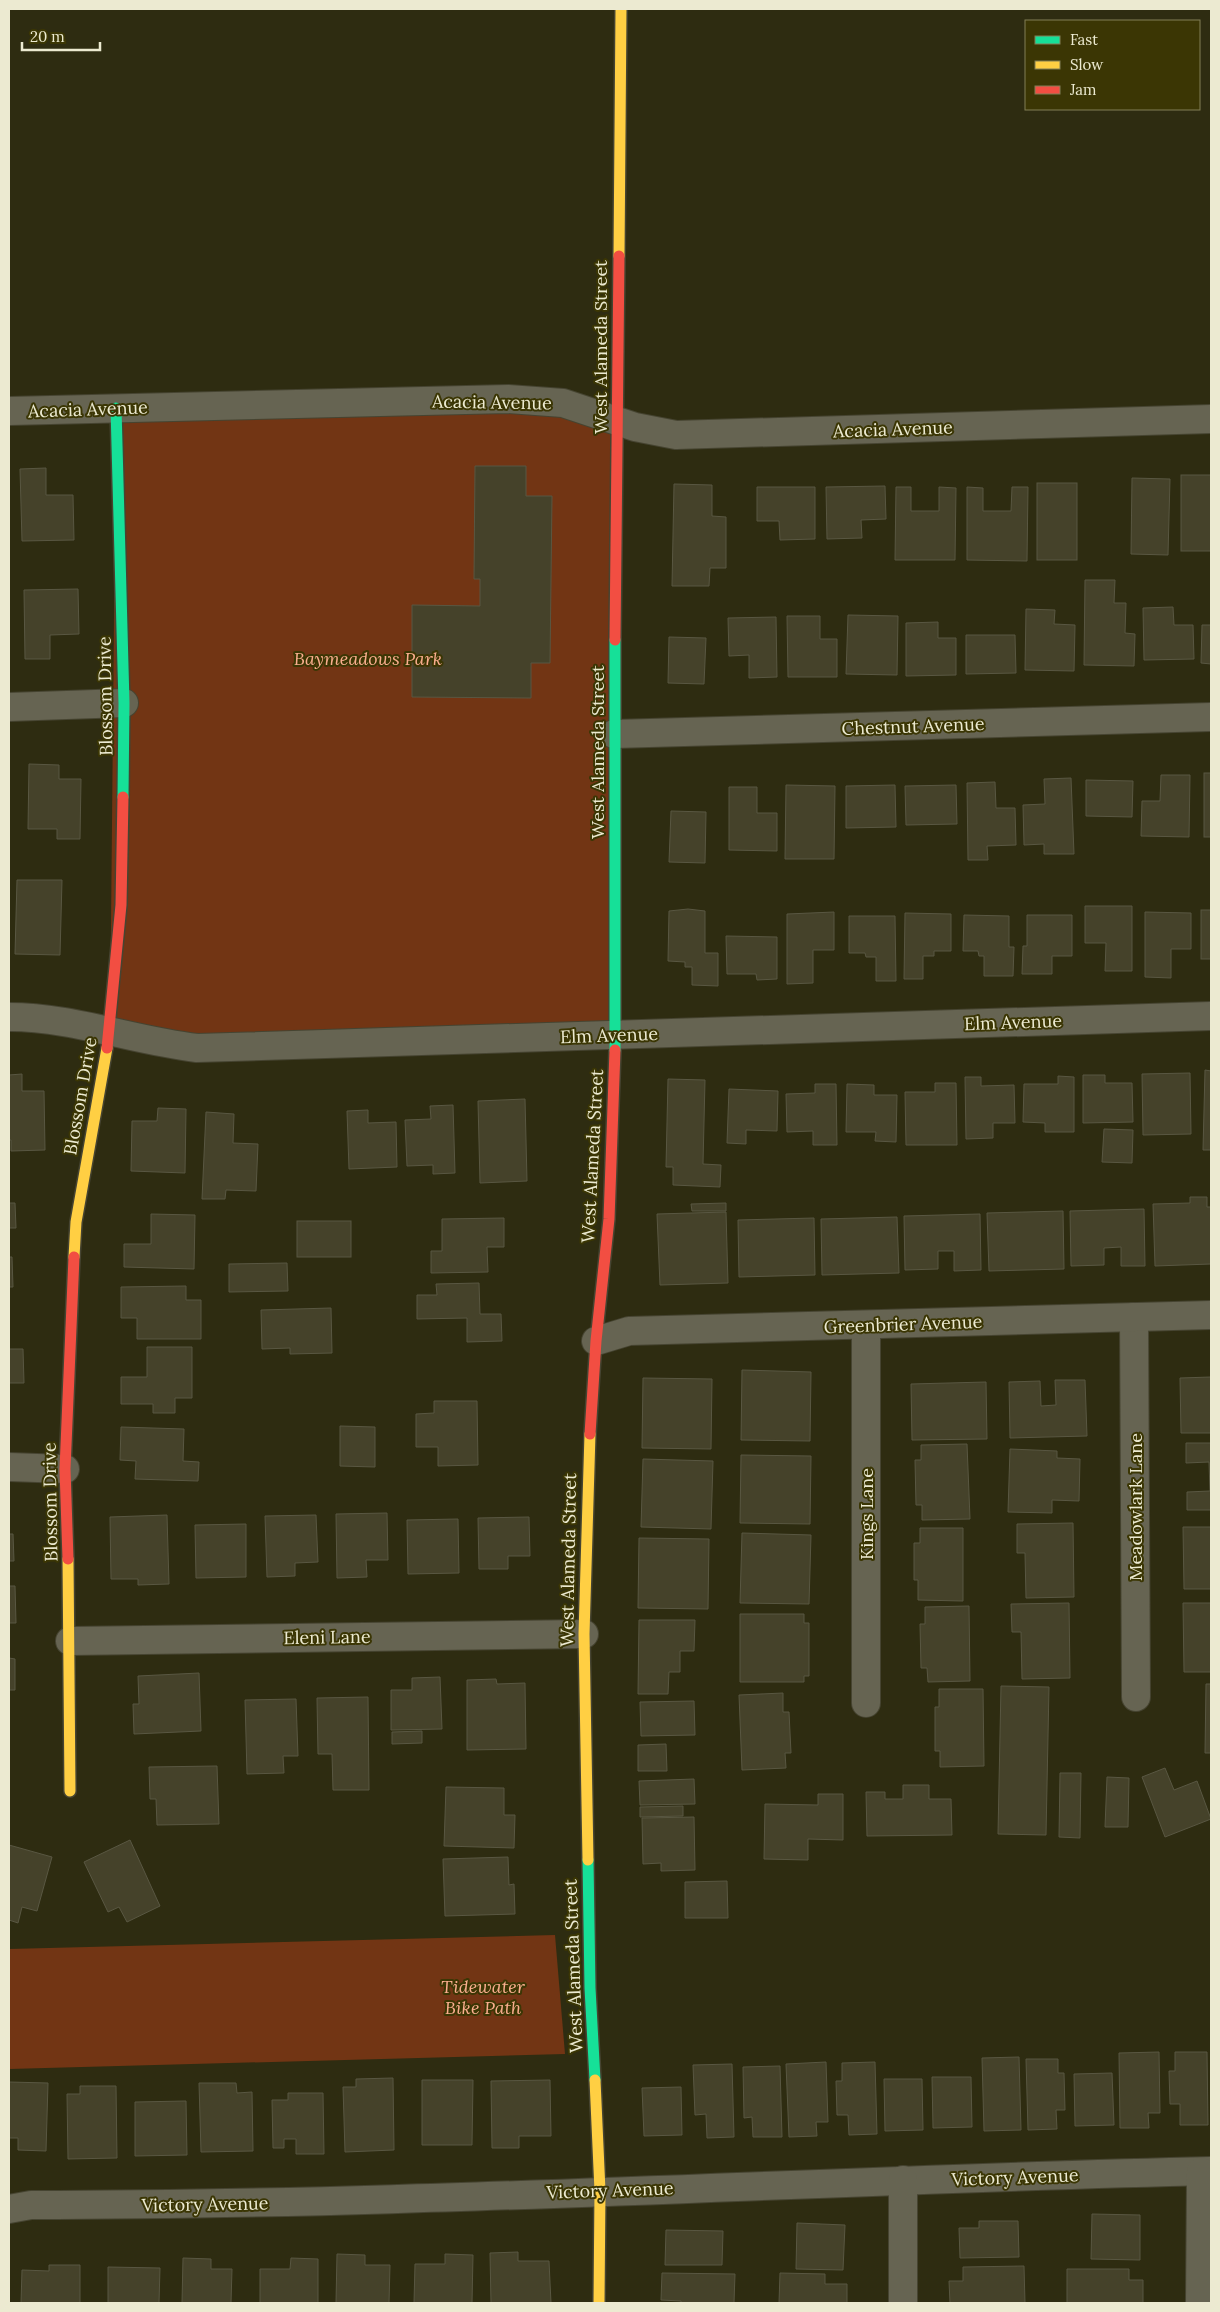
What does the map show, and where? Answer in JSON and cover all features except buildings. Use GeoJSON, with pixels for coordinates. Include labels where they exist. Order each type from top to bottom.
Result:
{"type":"FeatureCollection","features":[{"type":"Feature","properties":{"kind":"street","name":"West Alameda Street"},"geometry":{"type":"LineString","coordinates":[[599,2303],[600,2191],[590,1988],[584,1634],[587,1478],[596,1341],[609,1219],[615,1035],[614,734],[621,9]]}},
{"type":"Feature","properties":{"kind":"street","name":"Acacia Avenue"},"geometry":{"type":"LineString","coordinates":[[9,411],[508,399],[563,403],[635,427],[676,435],[1211,419]]}},
{"type":"Feature","properties":{"kind":"street","name":"Blossom Drive"},"geometry":{"type":"LineString","coordinates":[[70,1791],[70,1641],[66,1469],[76,1222],[110,1031],[121,905],[124,703],[116,408]]}},
{"type":"Feature","properties":{"kind":"street"},"geometry":{"type":"LineString","coordinates":[[9,707],[124,703]]}},
{"type":"Feature","properties":{"kind":"street","name":"Chestnut Avenue"},"geometry":{"type":"LineString","coordinates":[[614,734],[1211,717]]}},
{"type":"Feature","properties":{"kind":"street","name":"Elm Avenue"},"geometry":{"type":"LineString","coordinates":[[9,1017],[89,1026],[166,1045],[197,1048],[1211,1016]]}},
{"type":"Feature","properties":{"kind":"street","name":"Greenbrier Avenue"},"geometry":{"type":"LineString","coordinates":[[596,1341],[629,1331],[866,1326],[1211,1315]]}},
{"type":"Feature","properties":{"kind":"street","name":"Meadowlark Lane"},"geometry":{"type":"LineString","coordinates":[[1134,1317],[1136,1696]]}},
{"type":"Feature","properties":{"kind":"street","name":"Kings Lane"},"geometry":{"type":"LineString","coordinates":[[866,1326],[866,1703]]}},
{"type":"Feature","properties":{"kind":"street"},"geometry":{"type":"LineString","coordinates":[[9,1467],[66,1469]]}},
{"type":"Feature","properties":{"kind":"street","name":"Eleni Lane"},"geometry":{"type":"LineString","coordinates":[[70,1641],[584,1634]]}},
{"type":"Feature","properties":{"kind":"street"},"geometry":{"type":"LineString","coordinates":[[1200,2303],[1206,2172]]}},
{"type":"Feature","properties":{"kind":"street","name":"Victory Avenue"},"geometry":{"type":"LineString","coordinates":[[9,2209],[31,2205],[200,2205],[903,2180],[1206,2172]]}},
{"type":"Feature","properties":{"kind":"street"},"geometry":{"type":"LineString","coordinates":[[903,2180],[903,2303]]}},
{"type":"Feature","properties":{"kind":"green space","name":"Baymeadows Park"},"geometry":{"type":"Polygon","coordinates":[[[508,399],[617,421],[615,1035],[197,1048],[110,1031],[116,408],[508,399]]]}},
{"type":"Feature","properties":{"kind":"green space","name":"Tidewater Bike Path"},"geometry":{"type":"Polygon","coordinates":[[[555,1935],[565,2054],[9,2069],[9,1949],[555,1935]]]}},
{"type":"Feature","properties":{"kind":"traffic: fast"},"geometry":{"type":"LineString","coordinates":[[116,408],[124,703],[123,797]]}},
{"type":"Feature","properties":{"kind":"traffic: fast"},"geometry":{"type":"LineString","coordinates":[[615,640],[615,1050]]}},
{"type":"Feature","properties":{"kind":"traffic: fast"},"geometry":{"type":"LineString","coordinates":[[588,1860],[590,1988],[595,2080]]}},
{"type":"Feature","properties":{"kind":"traffic: slow"},"geometry":{"type":"LineString","coordinates":[[619,256],[621,9]]}},
{"type":"Feature","properties":{"kind":"traffic: slow"},"geometry":{"type":"LineString","coordinates":[[74,1257],[76,1222],[107,1048]]}},
{"type":"Feature","properties":{"kind":"traffic: slow"},"geometry":{"type":"LineString","coordinates":[[588,1860],[584,1634],[590,1434]]}},
{"type":"Feature","properties":{"kind":"traffic: slow"},"geometry":{"type":"LineString","coordinates":[[68,1559],[70,1791]]}},
{"type":"Feature","properties":{"kind":"traffic: slow"},"geometry":{"type":"LineString","coordinates":[[595,2080],[600,2191],[599,2303]]}},
{"type":"Feature","properties":{"kind":"traffic: jam"},"geometry":{"type":"LineString","coordinates":[[615,640],[619,256]]}},
{"type":"Feature","properties":{"kind":"traffic: jam"},"geometry":{"type":"LineString","coordinates":[[107,1048],[121,905],[123,797]]}},
{"type":"Feature","properties":{"kind":"traffic: jam"},"geometry":{"type":"LineString","coordinates":[[590,1434],[596,1341],[609,1219],[615,1050]]}},
{"type":"Feature","properties":{"kind":"traffic: jam"},"geometry":{"type":"LineString","coordinates":[[68,1559],[65,1469],[74,1257]]}}]}
